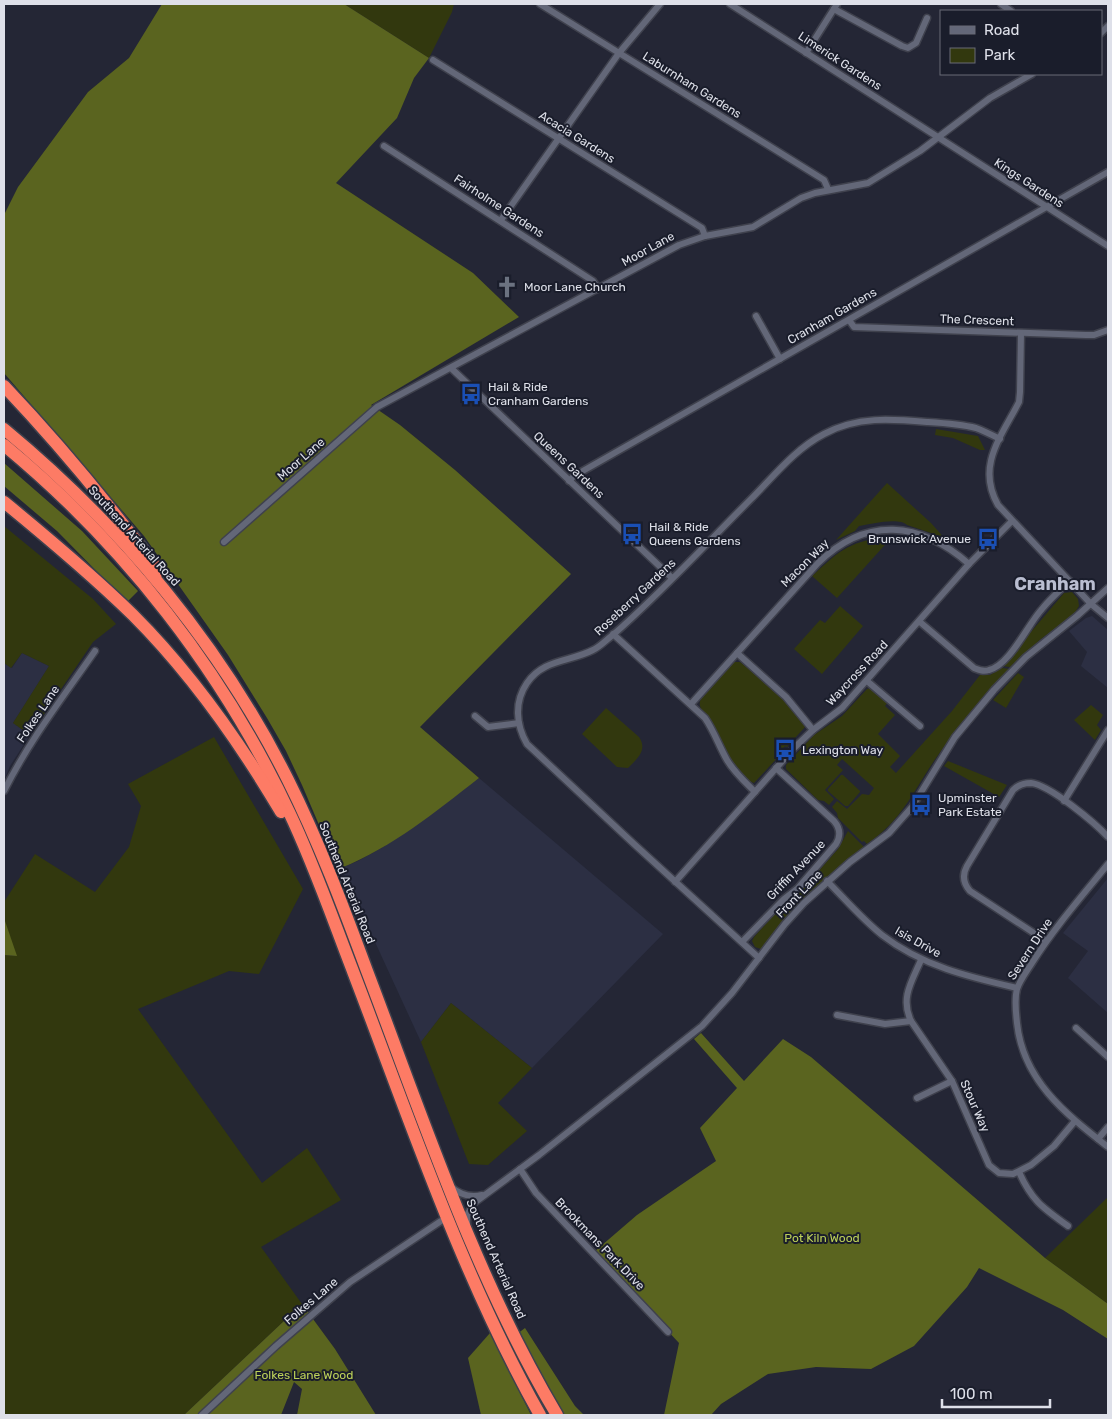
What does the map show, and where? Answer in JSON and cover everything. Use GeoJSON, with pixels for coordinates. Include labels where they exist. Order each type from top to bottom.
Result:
{"type":"FeatureCollection","features":[{"type":"Feature","properties":{"kind":"highway"},"geometry":{"type":"LineString","coordinates":[[4,386],[70,460],[136,540],[220,652],[256,714],[286,777]]}},
{"type":"Feature","properties":{"kind":"highway","name":"Southend Arterial Road"},"geometry":{"type":"LineString","coordinates":[[4,429],[81,498],[124,543],[171,598],[204,641],[234,686],[286,777],[332,877],[470,1238],[509,1324],[557,1415]]}},
{"type":"Feature","properties":{"kind":"highway","name":"Southend Arterial Road"},"geometry":{"type":"LineString","coordinates":[[4,446],[66,501],[115,552],[161,606],[198,656],[242,723],[271,775],[290,813],[319,882],[448,1220],[496,1329],[540,1415]]}},
{"type":"Feature","properties":{"kind":"highway"},"geometry":{"type":"LineString","coordinates":[[4,502],[75,562],[132,614],[185,672],[252,764],[292,830],[319,882]]}},
{"type":"Feature","properties":{"kind":"street","name":"Laburnham Gardens"},"geometry":{"type":"LineString","coordinates":[[540,4],[551,6],[619,53],[824,180],[828,189]]}},
{"type":"Feature","properties":{"kind":"street"},"geometry":{"type":"LineString","coordinates":[[501,220],[619,53],[660,4]]}},
{"type":"Feature","properties":{"kind":"street","name":"Limerick Gardens"},"geometry":{"type":"LineString","coordinates":[[730,4],[938,138]]}},
{"type":"Feature","properties":{"kind":"street"},"geometry":{"type":"LineString","coordinates":[[806,53],[835,6],[908,48],[916,43],[926,18]]}},
{"type":"Feature","properties":{"kind":"street","name":"Acacia Gardens"},"geometry":{"type":"LineString","coordinates":[[433,60],[702,228],[706,236]]}},
{"type":"Feature","properties":{"kind":"street","name":"Moor Lane"},"geometry":{"type":"LineString","coordinates":[[224,542],[377,408],[679,245],[706,236],[753,227],[801,198],[828,189],[868,183],[938,138],[990,98],[1030,75]]}},
{"type":"Feature","properties":{"kind":"street","name":"Kings Gardens"},"geometry":{"type":"LineString","coordinates":[[938,138],[1108,246]]}},
{"type":"Feature","properties":{"kind":"street","name":"Fairholme Gardens"},"geometry":{"type":"LineString","coordinates":[[384,146],[593,281],[598,289]]}},
{"type":"Feature","properties":{"kind":"street","name":"Cranham Gardens"},"geometry":{"type":"LineString","coordinates":[[569,481],[574,476],[1108,172]]}},
{"type":"Feature","properties":{"kind":"street"},"geometry":{"type":"LineString","coordinates":[[756,316],[780,359]]}},
{"type":"Feature","properties":{"kind":"street","name":"The Crescent"},"geometry":{"type":"LineString","coordinates":[[849,320],[854,327],[1086,335],[1094,335],[1108,330]]}},
{"type":"Feature","properties":{"kind":"street"},"geometry":{"type":"LineString","coordinates":[[1021,333],[1019,402],[990,462],[988,480],[993,497],[1012,521],[1091,604],[1108,618]]}},
{"type":"Feature","properties":{"kind":"street","name":"Queens Gardens"},"geometry":{"type":"LineString","coordinates":[[451,368],[672,578]]}},
{"type":"Feature","properties":{"kind":"street","name":"Roseberry Gardens"},"geometry":{"type":"LineString","coordinates":[[759,958],[528,744],[519,723],[518,710],[525,686],[533,676],[549,664],[593,650],[613,634],[804,446],[831,430],[854,422],[886,418],[964,426],[977,429],[1000,439]]}},
{"type":"Feature","properties":{"kind":"street","name":"Waycross Road"},"geometry":{"type":"LineString","coordinates":[[675,882],[776,768],[813,730],[842,708],[920,622],[969,564],[1012,521]]}},
{"type":"Feature","properties":{"kind":"street","name":"Macon Way"},"geometry":{"type":"LineString","coordinates":[[691,704],[827,554],[848,539],[863,533],[886,529],[916,532],[944,545],[969,564]]}},
{"type":"Feature","properties":{"kind":"street"},"geometry":{"type":"LineString","coordinates":[[920,622],[974,668],[981,671],[989,670],[1001,662],[1026,633],[1041,610],[1070,581]]}},
{"type":"Feature","properties":{"kind":"street","name":"Front Lane"},"geometry":{"type":"LineString","coordinates":[[470,1238],[466,1224],[467,1214],[471,1206],[702,1026],[732,993],[785,924],[827,881],[889,833],[912,807],[955,737],[994,690],[1026,657],[1108,588]]}},
{"type":"Feature","properties":{"kind":"street"},"geometry":{"type":"LineString","coordinates":[[613,634],[704,718],[712,728],[727,761],[755,792]]}},
{"type":"Feature","properties":{"kind":"street","name":"Folkes Lane"},"geometry":{"type":"LineString","coordinates":[[4,791],[13,772],[44,723],[96,651]]}},
{"type":"Feature","properties":{"kind":"street"},"geometry":{"type":"LineString","coordinates":[[737,653],[786,697],[813,730]]}},
{"type":"Feature","properties":{"kind":"street"},"geometry":{"type":"LineString","coordinates":[[866,681],[920,726]]}},
{"type":"Feature","properties":{"kind":"street"},"geometry":{"type":"LineString","coordinates":[[475,716],[488,727],[519,723]]}},
{"type":"Feature","properties":{"kind":"street"},"geometry":{"type":"LineString","coordinates":[[1064,801],[1108,730]]}},
{"type":"Feature","properties":{"kind":"street","name":"Griffin Avenue"},"geometry":{"type":"LineString","coordinates":[[742,942],[798,888],[839,838],[839,830],[834,821],[776,768]]}},
{"type":"Feature","properties":{"kind":"street"},"geometry":{"type":"LineString","coordinates":[[1046,941],[970,891],[964,882],[964,872],[1017,786],[1030,783],[1038,785],[1094,823],[1108,837]]}},
{"type":"Feature","properties":{"kind":"street","name":"Severn Drive"},"geometry":{"type":"LineString","coordinates":[[1108,864],[1046,941],[1018,988],[1016,1000],[1018,1031],[1027,1062],[1040,1085],[1075,1121],[1108,1147]]}},
{"type":"Feature","properties":{"kind":"street","name":"Isis Drive"},"geometry":{"type":"LineString","coordinates":[[827,881],[860,916],[882,935],[921,960],[970,977],[1018,988]]}},
{"type":"Feature","properties":{"kind":"street","name":"Stour Way"},"geometry":{"type":"LineString","coordinates":[[921,960],[906,997],[906,1012],[910,1022],[952,1081],[989,1165],[999,1173],[1006,1175],[1020,1172]]}},
{"type":"Feature","properties":{"kind":"street"},"geometry":{"type":"LineString","coordinates":[[837,1015],[885,1024],[910,1022]]}},
{"type":"Feature","properties":{"kind":"street"},"geometry":{"type":"LineString","coordinates":[[1076,1028],[1108,1057]]}},
{"type":"Feature","properties":{"kind":"street"},"geometry":{"type":"LineString","coordinates":[[916,1098],[952,1081]]}},
{"type":"Feature","properties":{"kind":"street"},"geometry":{"type":"LineString","coordinates":[[1068,1226],[1037,1202],[1030,1194],[1020,1172],[1044,1155],[1075,1121]]}},
{"type":"Feature","properties":{"kind":"street"},"geometry":{"type":"LineString","coordinates":[[1098,1139],[1108,1127]]}},
{"type":"Feature","properties":{"kind":"street","name":"Brookmans Park Drive"},"geometry":{"type":"LineString","coordinates":[[520,1169],[536,1193],[668,1332]]}},
{"type":"Feature","properties":{"kind":"street"},"geometry":{"type":"LineString","coordinates":[[447,1182],[463,1195],[484,1195]]}},
{"type":"Feature","properties":{"kind":"street","name":"Folkes Lane"},"geometry":{"type":"LineString","coordinates":[[202,1415],[283,1340],[350,1282],[441,1221],[448,1220]]}},
{"type":"Feature","properties":{"kind":"shaded area"},"geometry":{"type":"Polygon","coordinates":[[[1092,616],[1108,630],[1108,688],[1081,666],[1087,652],[1069,631],[1086,618],[1092,616]]]}},
{"type":"Feature","properties":{"kind":"shaded area"},"geometry":{"type":"Polygon","coordinates":[[[22,653],[49,666],[13,723],[30,735],[10,766],[4,780],[4,663],[12,668],[22,653]]]}},
{"type":"Feature","properties":{"kind":"shaded area"},"geometry":{"type":"Polygon","coordinates":[[[479,778],[663,934],[532,1068],[451,1003],[421,1042],[341,868],[383,847],[479,778]]]}},
{"type":"Feature","properties":{"kind":"shaded area"},"geometry":{"type":"Polygon","coordinates":[[[1108,878],[1108,1013],[1068,978],[1088,951],[1063,933],[1108,878]]]}},
{"type":"Feature","properties":{"kind":"green space"},"geometry":{"type":"Polygon","coordinates":[[[162,4],[344,4],[429,58],[414,78],[397,118],[336,183],[473,273],[519,317],[371,405],[400,425],[455,470],[571,574],[420,727],[479,778],[430,816],[396,839],[341,868],[331,853],[286,751],[228,655],[144,536],[4,373],[4,215],[18,187],[88,92],[129,58],[162,4]]]}},
{"type":"Feature","properties":{"kind":"green space"},"geometry":{"type":"Polygon","coordinates":[[[344,4],[454,4],[452,12],[429,58],[344,4]]]}},
{"type":"Feature","properties":{"kind":"green space"},"geometry":{"type":"Polygon","coordinates":[[[936,429],[978,436],[985,450],[980,450],[953,438],[935,435],[936,429]]]}},
{"type":"Feature","properties":{"kind":"green space"},"geometry":{"type":"Polygon","coordinates":[[[4,463],[82,531],[138,591],[127,602],[57,531],[4,486],[4,463]]]}},
{"type":"Feature","properties":{"kind":"green space"},"geometry":{"type":"Polygon","coordinates":[[[887,483],[931,523],[947,541],[934,534],[903,523],[891,521],[859,526],[855,531],[836,540],[887,483]]]}},
{"type":"Feature","properties":{"kind":"green space"},"geometry":{"type":"Polygon","coordinates":[[[4,526],[93,599],[116,624],[93,642],[30,735],[13,723],[49,666],[22,653],[11,668],[4,663],[4,526]]]}},
{"type":"Feature","properties":{"kind":"green space"},"geometry":{"type":"Polygon","coordinates":[[[892,537],[837,598],[812,576],[848,547],[878,538],[892,537]]]}},
{"type":"Feature","properties":{"kind":"green space"},"geometry":{"type":"Polygon","coordinates":[[[1072,592],[1078,599],[1079,606],[1074,614],[1041,639],[1010,667],[1002,666],[1064,593],[1072,592]]]}},
{"type":"Feature","properties":{"kind":"green space"},"geometry":{"type":"Polygon","coordinates":[[[840,606],[863,626],[822,674],[794,649],[820,620],[825,623],[840,606]]]}},
{"type":"Feature","properties":{"kind":"green space"},"geometry":{"type":"Polygon","coordinates":[[[740,662],[751,669],[785,700],[804,723],[805,727],[787,747],[785,746],[779,753],[780,755],[754,783],[746,779],[735,766],[714,726],[702,711],[700,705],[703,695],[731,663],[740,662]]]}},
{"type":"Feature","properties":{"kind":"green space"},"geometry":{"type":"Polygon","coordinates":[[[1002,668],[1010,669],[980,701],[953,735],[890,825],[867,844],[864,841],[862,842],[838,818],[837,813],[832,807],[837,801],[847,809],[862,794],[869,795],[874,788],[842,759],[837,765],[843,770],[825,790],[834,799],[829,805],[824,801],[818,800],[786,769],[786,765],[814,735],[842,716],[870,688],[888,702],[885,706],[895,715],[878,734],[900,756],[890,767],[896,773],[952,711],[980,675],[990,675],[1002,668]]]}},
{"type":"Feature","properties":{"kind":"green space"},"geometry":{"type":"Polygon","coordinates":[[[1018,673],[1024,677],[1006,708],[993,700],[1018,673]]]}},
{"type":"Feature","properties":{"kind":"green space"},"geometry":{"type":"Polygon","coordinates":[[[1091,705],[1103,715],[1097,725],[1101,730],[1095,740],[1074,720],[1091,705]]]}},
{"type":"Feature","properties":{"kind":"green space"},"geometry":{"type":"Polygon","coordinates":[[[606,708],[639,737],[641,742],[642,750],[640,754],[628,768],[617,767],[582,734],[606,708]]]}},
{"type":"Feature","properties":{"kind":"green space"},"geometry":{"type":"Polygon","coordinates":[[[214,737],[303,889],[259,974],[229,971],[138,1009],[262,1183],[307,1148],[341,1200],[261,1247],[302,1304],[184,1415],[4,1415],[4,955],[16,956],[4,918],[4,902],[35,854],[95,892],[129,847],[141,806],[128,784],[214,737]]]}},
{"type":"Feature","properties":{"kind":"green space"},"geometry":{"type":"Polygon","coordinates":[[[948,761],[1007,785],[999,797],[944,766],[948,761]]]}},
{"type":"Feature","properties":{"kind":"green space"},"geometry":{"type":"Polygon","coordinates":[[[841,775],[860,791],[848,806],[845,806],[828,791],[841,775]]]}},
{"type":"Feature","properties":{"kind":"green space"},"geometry":{"type":"Polygon","coordinates":[[[848,831],[864,847],[804,899],[764,947],[761,949],[755,947],[752,941],[754,937],[786,902],[800,892],[838,849],[848,831]]]}},
{"type":"Feature","properties":{"kind":"green space"},"geometry":{"type":"Polygon","coordinates":[[[4,918],[17,956],[4,955],[4,918]]]}},
{"type":"Feature","properties":{"kind":"green space"},"geometry":{"type":"Polygon","coordinates":[[[451,1003],[532,1068],[498,1103],[527,1131],[488,1165],[469,1164],[421,1042],[451,1003]]]}},
{"type":"Feature","properties":{"kind":"green space","name":"Pot Kiln Wood"},"geometry":{"type":"Polygon","coordinates":[[[701,1033],[744,1081],[783,1039],[811,1057],[1045,1258],[1108,1304],[1108,1339],[1063,1310],[979,1268],[967,1287],[914,1346],[871,1369],[816,1367],[768,1374],[721,1404],[711,1415],[664,1415],[679,1343],[594,1252],[637,1215],[716,1161],[700,1128],[737,1088],[694,1039],[701,1033]]]}},
{"type":"Feature","properties":{"kind":"green space"},"geometry":{"type":"Polygon","coordinates":[[[1108,1198],[1108,1304],[1045,1258],[1108,1198]]]}},
{"type":"Feature","properties":{"kind":"green space","name":"Folkes Lane Wood"},"geometry":{"type":"Polygon","coordinates":[[[302,1304],[335,1349],[376,1415],[297,1415],[302,1389],[294,1382],[281,1415],[184,1415],[302,1304]]]}},
{"type":"Feature","properties":{"kind":"green space"},"geometry":{"type":"Polygon","coordinates":[[[525,1328],[575,1406],[584,1415],[563,1415],[517,1334],[525,1328]]]}},
{"type":"Feature","properties":{"kind":"green space"},"geometry":{"type":"Polygon","coordinates":[[[490,1333],[531,1415],[481,1415],[468,1358],[490,1333]]]}},
{"type":"Feature","properties":{"kind":"place","name":"Moor Lane Church"},"geometry":{"type":"Point","coordinates":[507,287]}},
{"type":"Feature","properties":{"kind":"place","name":"Hail & Ride Cranham Gardens"},"geometry":{"type":"Point","coordinates":[471,394]}},
{"type":"Feature","properties":{"kind":"place","name":"Hail & Ride Queens Gardens"},"geometry":{"type":"Point","coordinates":[632,534]}},
{"type":"Feature","properties":{"kind":"place","name":"Brunswick Avenue"},"geometry":{"type":"Point","coordinates":[988,539]}},
{"type":"Feature","properties":{"kind":"place","name":"Lexington Way"},"geometry":{"type":"Point","coordinates":[785,750]}},
{"type":"Feature","properties":{"kind":"place","name":"Upminster Park Estate"},"geometry":{"type":"Point","coordinates":[921,805]}},
{"type":"Feature","properties":{"kind":"district","name":"Cranham"},"geometry":{"type":"Point","coordinates":[1055,584]}}]}
